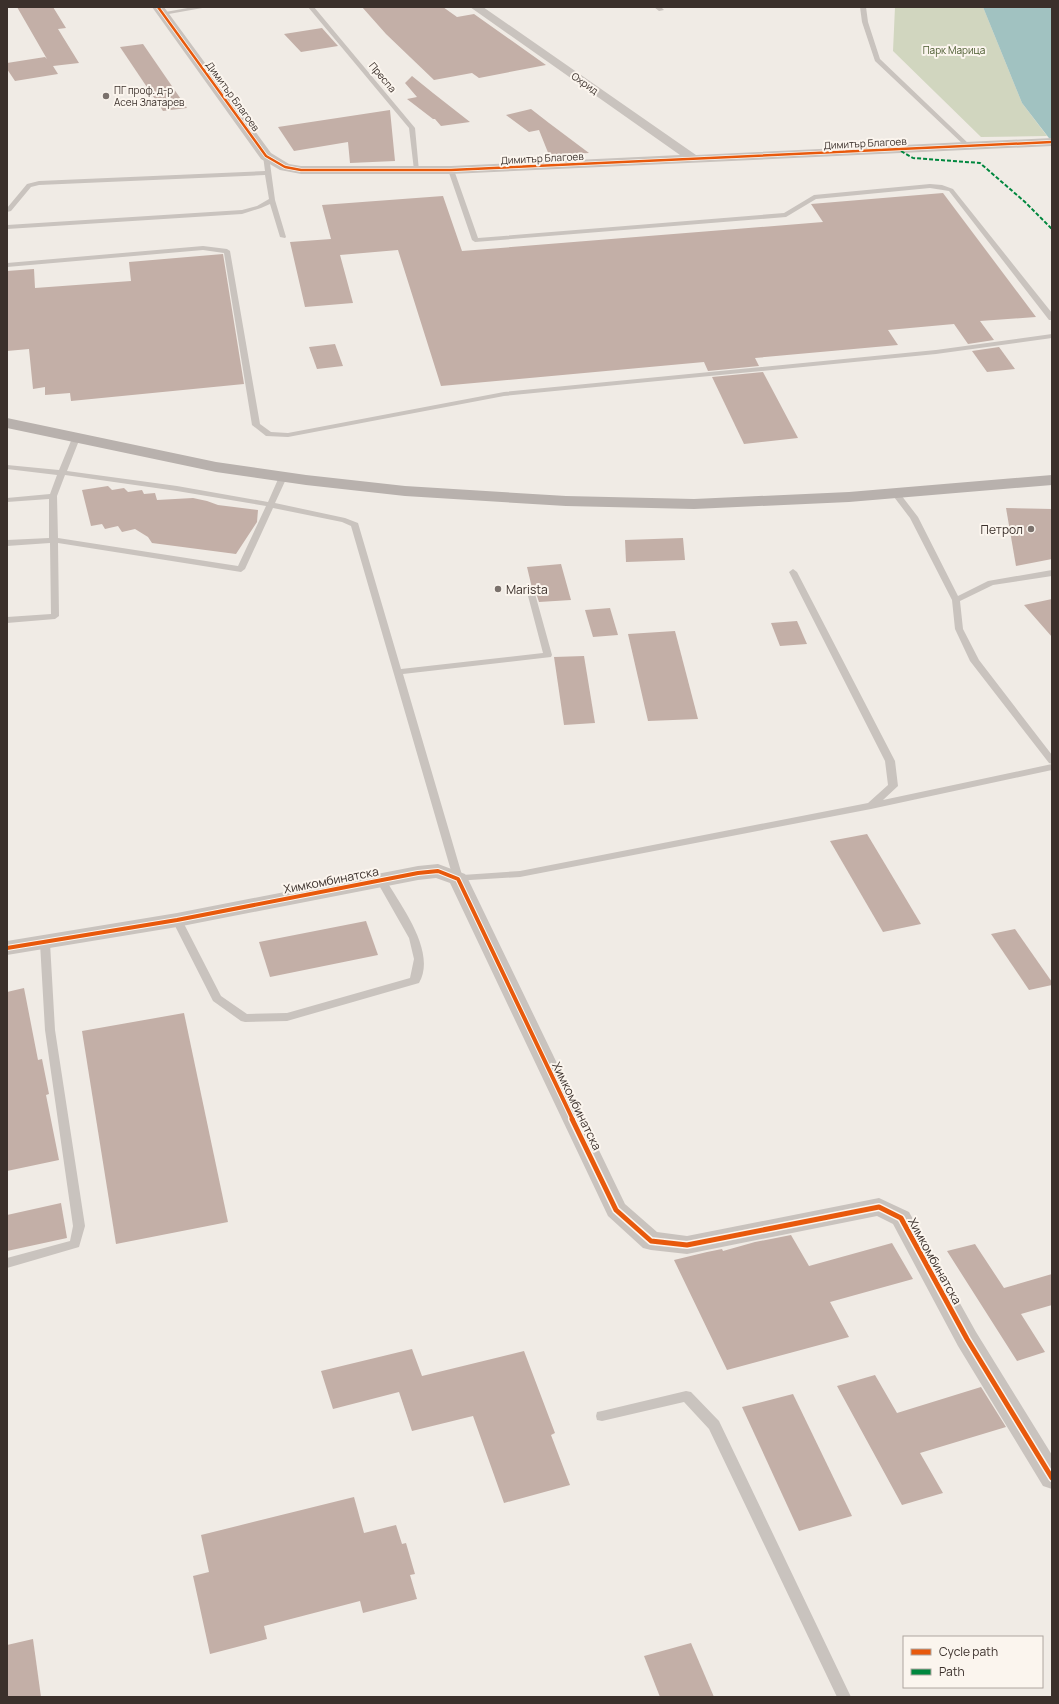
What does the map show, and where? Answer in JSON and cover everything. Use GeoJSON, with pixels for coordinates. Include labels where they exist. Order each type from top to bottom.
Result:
{"type":"FeatureCollection","features":[{"type":"Feature","properties":{"kind":"main road"},"geometry":{"type":"LineString","coordinates":[[7,423],[216,467],[284,477],[405,491],[566,501],[694,504],[849,497],[1052,480]]}},
{"type":"Feature","properties":{"kind":"street","name":"Охрид"},"geometry":{"type":"LineString","coordinates":[[476,7],[694,159]]}},
{"type":"Feature","properties":{"kind":"street","name":"Димитър Благоев"},"geometry":{"type":"LineString","coordinates":[[160,10],[266,156],[285,167],[301,170],[451,170],[1052,142]]}},
{"type":"Feature","properties":{"kind":"street","name":"Химкомбинатска"},"geometry":{"type":"LineString","coordinates":[[7,948],[45,943],[177,920],[418,873],[438,871],[458,879],[616,1210],[651,1241],[687,1245],[879,1207],[901,1218],[967,1339],[1052,1478]]}},
{"type":"Feature","properties":{"kind":"lane"},"geometry":{"type":"LineString","coordinates":[[160,10],[205,7]]}},
{"type":"Feature","properties":{"kind":"lane","name":"Преспа"},"geometry":{"type":"LineString","coordinates":[[311,7],[412,128],[417,170]]}},
{"type":"Feature","properties":{"kind":"lane"},"geometry":{"type":"LineString","coordinates":[[863,7],[865,22],[877,60],[968,146]]}},
{"type":"Feature","properties":{"kind":"lane"},"geometry":{"type":"LineString","coordinates":[[266,156],[272,200],[283,237]]}},
{"type":"Feature","properties":{"kind":"lane"},"geometry":{"type":"LineString","coordinates":[[451,170],[475,240],[786,215],[814,197],[930,186],[942,187],[951,190],[1052,318]]}},
{"type":"Feature","properties":{"kind":"lane"},"geometry":{"type":"LineString","coordinates":[[9,210],[29,185],[38,183],[268,173]]}},
{"type":"Feature","properties":{"kind":"lane"},"geometry":{"type":"LineString","coordinates":[[7,227],[242,212],[259,207],[272,200]]}},
{"type":"Feature","properties":{"kind":"lane"},"geometry":{"type":"LineString","coordinates":[[7,265],[203,248],[227,251],[256,425],[269,434],[288,435],[504,394],[936,352],[1052,336]]}},
{"type":"Feature","properties":{"kind":"lane"},"geometry":{"type":"LineString","coordinates":[[7,620],[55,616],[53,496],[76,438]]}},
{"type":"Feature","properties":{"kind":"lane"},"geometry":{"type":"LineString","coordinates":[[7,467],[62,472],[271,504],[345,520],[355,525],[458,879],[520,874],[871,806],[1052,767]]}},
{"type":"Feature","properties":{"kind":"lane"},"geometry":{"type":"LineString","coordinates":[[7,543],[54,540],[241,569],[284,477]]}},
{"type":"Feature","properties":{"kind":"lane"},"geometry":{"type":"LineString","coordinates":[[895,493],[914,517],[956,600],[959,629],[975,661],[1052,761]]}},
{"type":"Feature","properties":{"kind":"lane"},"geometry":{"type":"LineString","coordinates":[[7,500],[53,496]]}},
{"type":"Feature","properties":{"kind":"lane"},"geometry":{"type":"LineString","coordinates":[[793,572],[890,761],[893,786],[871,806]]}},
{"type":"Feature","properties":{"kind":"lane"},"geometry":{"type":"LineString","coordinates":[[956,600],[991,583],[1052,572]]}},
{"type":"Feature","properties":{"kind":"lane"},"geometry":{"type":"LineString","coordinates":[[398,672],[548,655],[531,592]]}},
{"type":"Feature","properties":{"kind":"lane"},"geometry":{"type":"LineString","coordinates":[[177,920],[217,998],[245,1018],[287,1016],[415,980],[419,959],[414,938],[380,880]]}},
{"type":"Feature","properties":{"kind":"lane"},"geometry":{"type":"LineString","coordinates":[[7,1263],[75,1244],[79,1226],[50,1030],[45,943]]}},
{"type":"Feature","properties":{"kind":"lane"},"geometry":{"type":"LineString","coordinates":[[602,1416],[686,1396],[714,1425],[844,1697]]}},
{"type":"Feature","properties":{"kind":"green space","name":"Парк Марица"},"geometry":{"type":"Polygon","coordinates":[[[895,7],[983,7],[1022,103],[1047,136],[981,137],[893,51],[895,7]]]}},
{"type":"Feature","properties":{"kind":"water"},"geometry":{"type":"Polygon","coordinates":[[[983,7],[1052,7],[1052,142],[1022,103],[983,7]]]}},
{"type":"Feature","properties":{"kind":"building"},"geometry":{"type":"Polygon","coordinates":[[[17,7],[53,7],[66,28],[58,29],[79,63],[53,66],[58,74],[15,81],[7,69],[7,63],[45,57],[47,59],[17,7]]]}},
{"type":"Feature","properties":{"kind":"building"},"geometry":{"type":"Polygon","coordinates":[[[362,7],[443,7],[457,17],[474,14],[546,65],[479,78],[472,73],[434,80],[386,34],[362,7]]]}},
{"type":"Feature","properties":{"kind":"building"},"geometry":{"type":"Polygon","coordinates":[[[322,28],[338,46],[301,52],[284,34],[322,28]]]}},
{"type":"Feature","properties":{"kind":"building"},"geometry":{"type":"Polygon","coordinates":[[[143,44],[187,108],[163,111],[120,47],[143,44]]]}},
{"type":"Feature","properties":{"kind":"building"},"geometry":{"type":"Polygon","coordinates":[[[412,76],[470,122],[441,126],[435,119],[407,99],[417,97],[405,83],[412,76]]]}},
{"type":"Feature","properties":{"kind":"building"},"geometry":{"type":"Polygon","coordinates":[[[531,109],[589,153],[549,155],[539,130],[529,132],[506,115],[531,109]]]}},
{"type":"Feature","properties":{"kind":"building"},"geometry":{"type":"Polygon","coordinates":[[[390,110],[395,161],[350,163],[348,142],[294,151],[278,127],[390,110]]]}},
{"type":"Feature","properties":{"kind":"building"},"geometry":{"type":"Polygon","coordinates":[[[943,193],[1036,317],[980,321],[994,340],[968,344],[954,324],[888,330],[898,345],[755,358],[759,366],[708,371],[704,362],[441,386],[398,250],[340,255],[353,303],[305,307],[290,242],[331,239],[322,205],[443,196],[462,251],[823,222],[811,204],[943,193]]]}},
{"type":"Feature","properties":{"kind":"building"},"geometry":{"type":"Polygon","coordinates":[[[223,254],[244,384],[71,401],[70,393],[45,395],[45,387],[33,389],[29,349],[7,351],[7,271],[34,269],[35,288],[131,281],[129,262],[223,254]]]}},
{"type":"Feature","properties":{"kind":"building"},"geometry":{"type":"Polygon","coordinates":[[[335,344],[343,366],[317,369],[309,347],[335,344]]]}},
{"type":"Feature","properties":{"kind":"building"},"geometry":{"type":"Polygon","coordinates":[[[999,347],[1015,369],[987,372],[972,351],[999,347]]]}},
{"type":"Feature","properties":{"kind":"building"},"geometry":{"type":"Polygon","coordinates":[[[763,372],[798,438],[744,444],[712,377],[763,372]]]}},
{"type":"Feature","properties":{"kind":"building"},"geometry":{"type":"Polygon","coordinates":[[[108,486],[112,490],[124,488],[128,492],[142,490],[144,494],[155,493],[157,500],[193,498],[218,505],[258,510],[257,522],[236,554],[152,543],[148,537],[135,529],[122,532],[118,526],[105,529],[102,524],[91,526],[82,490],[108,486]]]}},
{"type":"Feature","properties":{"kind":"building","name":"Петрол"},"geometry":{"type":"Polygon","coordinates":[[[1006,508],[1052,509],[1052,559],[1016,566],[1006,508]]]}},
{"type":"Feature","properties":{"kind":"building"},"geometry":{"type":"Polygon","coordinates":[[[683,538],[685,560],[626,562],[625,540],[683,538]]]}},
{"type":"Feature","properties":{"kind":"building"},"geometry":{"type":"Polygon","coordinates":[[[561,564],[571,600],[539,602],[535,590],[532,588],[527,567],[561,564]]]}},
{"type":"Feature","properties":{"kind":"building"},"geometry":{"type":"Polygon","coordinates":[[[1052,599],[1052,637],[1024,605],[1052,599]]]}},
{"type":"Feature","properties":{"kind":"building"},"geometry":{"type":"Polygon","coordinates":[[[610,608],[618,635],[593,637],[585,610],[610,608]]]}},
{"type":"Feature","properties":{"kind":"building"},"geometry":{"type":"Polygon","coordinates":[[[797,621],[807,644],[780,646],[771,623],[797,621]]]}},
{"type":"Feature","properties":{"kind":"building"},"geometry":{"type":"Polygon","coordinates":[[[675,631],[698,719],[648,721],[628,634],[675,631]]]}},
{"type":"Feature","properties":{"kind":"building"},"geometry":{"type":"Polygon","coordinates":[[[584,656],[595,723],[564,725],[554,657],[584,656]]]}},
{"type":"Feature","properties":{"kind":"building"},"geometry":{"type":"Polygon","coordinates":[[[867,834],[921,924],[883,932],[830,841],[867,834]]]}},
{"type":"Feature","properties":{"kind":"building"},"geometry":{"type":"Polygon","coordinates":[[[366,921],[378,955],[270,977],[259,942],[366,921]]]}},
{"type":"Feature","properties":{"kind":"building"},"geometry":{"type":"Polygon","coordinates":[[[1015,929],[1052,982],[1052,985],[1029,990],[991,934],[1015,929]]]}},
{"type":"Feature","properties":{"kind":"building"},"geometry":{"type":"Polygon","coordinates":[[[24,988],[38,1060],[42,1059],[49,1094],[46,1095],[59,1160],[7,1171],[7,992],[24,988]]]}},
{"type":"Feature","properties":{"kind":"building"},"geometry":{"type":"Polygon","coordinates":[[[184,1013],[228,1222],[116,1244],[82,1031],[184,1013]]]}},
{"type":"Feature","properties":{"kind":"building"},"geometry":{"type":"Polygon","coordinates":[[[61,1203],[67,1238],[7,1251],[7,1215],[61,1203]]]}},
{"type":"Feature","properties":{"kind":"building"},"geometry":{"type":"Polygon","coordinates":[[[791,1235],[809,1266],[892,1243],[913,1279],[830,1302],[849,1337],[727,1370],[674,1260],[722,1249],[723,1251],[755,1242],[791,1235]]]}},
{"type":"Feature","properties":{"kind":"building"},"geometry":{"type":"Polygon","coordinates":[[[975,1244],[1004,1288],[1052,1274],[1052,1305],[1021,1314],[1045,1352],[1017,1361],[947,1251],[975,1244]]]}},
{"type":"Feature","properties":{"kind":"building"},"geometry":{"type":"Polygon","coordinates":[[[412,1349],[422,1376],[524,1351],[555,1433],[551,1435],[570,1485],[504,1503],[473,1416],[412,1431],[399,1392],[333,1409],[321,1371],[412,1349]]]}},
{"type":"Feature","properties":{"kind":"building"},"geometry":{"type":"Polygon","coordinates":[[[875,1375],[897,1413],[981,1387],[1006,1427],[920,1453],[943,1493],[902,1505],[837,1386],[875,1375]]]}},
{"type":"Feature","properties":{"kind":"building"},"geometry":{"type":"Polygon","coordinates":[[[793,1394],[852,1516],[799,1531],[742,1407],[793,1394]]]}},
{"type":"Feature","properties":{"kind":"building"},"geometry":{"type":"Polygon","coordinates":[[[354,1497],[364,1533],[396,1525],[402,1544],[406,1543],[415,1574],[410,1575],[417,1599],[363,1613],[360,1601],[264,1626],[267,1639],[210,1654],[193,1576],[209,1572],[201,1535],[354,1497]]]}},
{"type":"Feature","properties":{"kind":"building"},"geometry":{"type":"Polygon","coordinates":[[[33,1639],[41,1697],[7,1697],[7,1645],[33,1639]]]}},
{"type":"Feature","properties":{"kind":"building"},"geometry":{"type":"Polygon","coordinates":[[[691,1643],[714,1697],[660,1697],[644,1656],[691,1643]]]}},
{"type":"Feature","properties":{"kind":"marked path"},"geometry":{"type":"LineString","coordinates":[[901,151],[913,158],[980,163],[1025,202],[1052,229]]}},
{"type":"Feature","properties":{"kind":"cycle path"},"geometry":{"type":"LineString","coordinates":[[158,7],[266,156],[285,167],[301,170],[451,170],[1052,142]]}},
{"type":"Feature","properties":{"kind":"cycle path"},"geometry":{"type":"LineString","coordinates":[[7,948],[177,920],[418,873],[438,871],[458,879],[616,1210],[651,1241],[687,1245],[879,1207],[901,1218],[967,1339],[1052,1478]]}},
{"type":"Feature","properties":{"kind":"place","name":"ПГ проф. д-р Асен Златарев"},"geometry":{"type":"Point","coordinates":[106,96]}},
{"type":"Feature","properties":{"kind":"place","name":"Петрол"},"geometry":{"type":"Point","coordinates":[1031,529]}},
{"type":"Feature","properties":{"kind":"place","name":"Marista"},"geometry":{"type":"Point","coordinates":[498,589]}}]}
